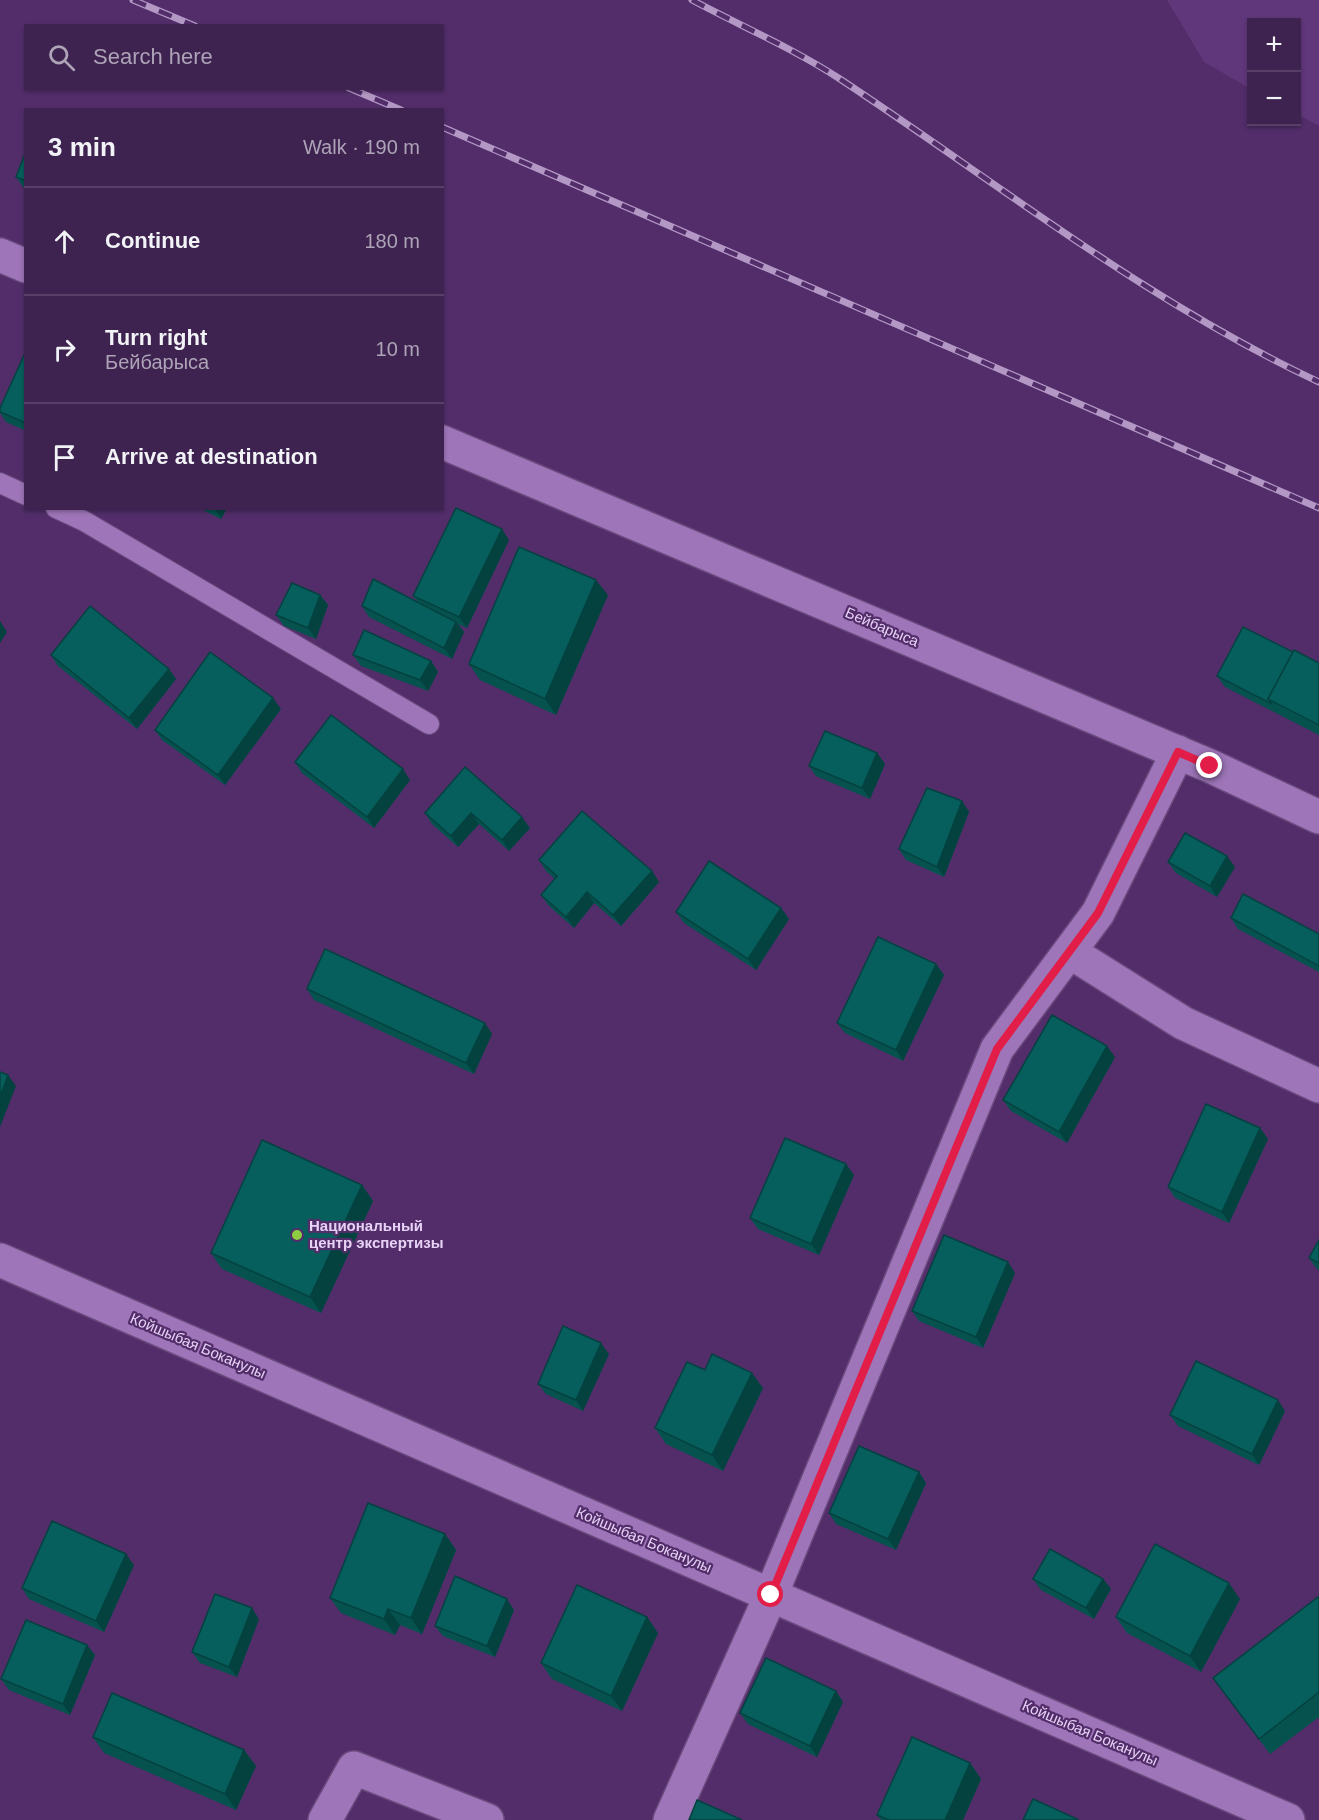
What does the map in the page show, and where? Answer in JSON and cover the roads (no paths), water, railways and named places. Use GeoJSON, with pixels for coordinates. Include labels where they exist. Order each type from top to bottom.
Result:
{"type":"FeatureCollection","features":[{"type":"Feature","properties":{"kind":"street"},"geometry":{"type":"LineString","coordinates":[[0,255],[24,265]]}},
{"type":"Feature","properties":{"kind":"street","name":"Бейбарыса"},"geometry":{"type":"LineString","coordinates":[[444,443],[1178,752],[1319,817]]}},
{"type":"Feature","properties":{"kind":"street"},"geometry":{"type":"LineString","coordinates":[[670,1820],[771,1595],[997,1049],[1098,913],[1178,752]]}},
{"type":"Feature","properties":{"kind":"street"},"geometry":{"type":"LineString","coordinates":[[1070,952],[1183,1023],[1319,1086]]}},
{"type":"Feature","properties":{"kind":"street","name":"Койшыбая Боканулы"},"geometry":{"type":"LineString","coordinates":[[0,1260],[1288,1820]]}},
{"type":"Feature","properties":{"kind":"street"},"geometry":{"type":"LineString","coordinates":[[325,1820],[354,1768],[487,1820]]}},
{"type":"Feature","properties":{"kind":"lane"},"geometry":{"type":"LineString","coordinates":[[0,483],[24,494]]}},
{"type":"Feature","properties":{"kind":"lane"},"geometry":{"type":"LineString","coordinates":[[60,510],[84,521],[429,724]]}},
{"type":"Feature","properties":{"kind":"railway"},"geometry":{"type":"LineString","coordinates":[[133,0],[190,24]]}},
{"type":"Feature","properties":{"kind":"railway"},"geometry":{"type":"LineString","coordinates":[[692,0],[822,68],[1074,240],[1194,316],[1319,382]]}},
{"type":"Feature","properties":{"kind":"railway"},"geometry":{"type":"LineString","coordinates":[[354,90],[396,108]]}},
{"type":"Feature","properties":{"kind":"railway"},"geometry":{"type":"LineString","coordinates":[[444,128],[1319,508]]}},
{"type":"Feature","properties":{"kind":"place","name":"Национальный центр экспертизы"},"geometry":{"type":"Point","coordinates":[297,1235]}}]}
